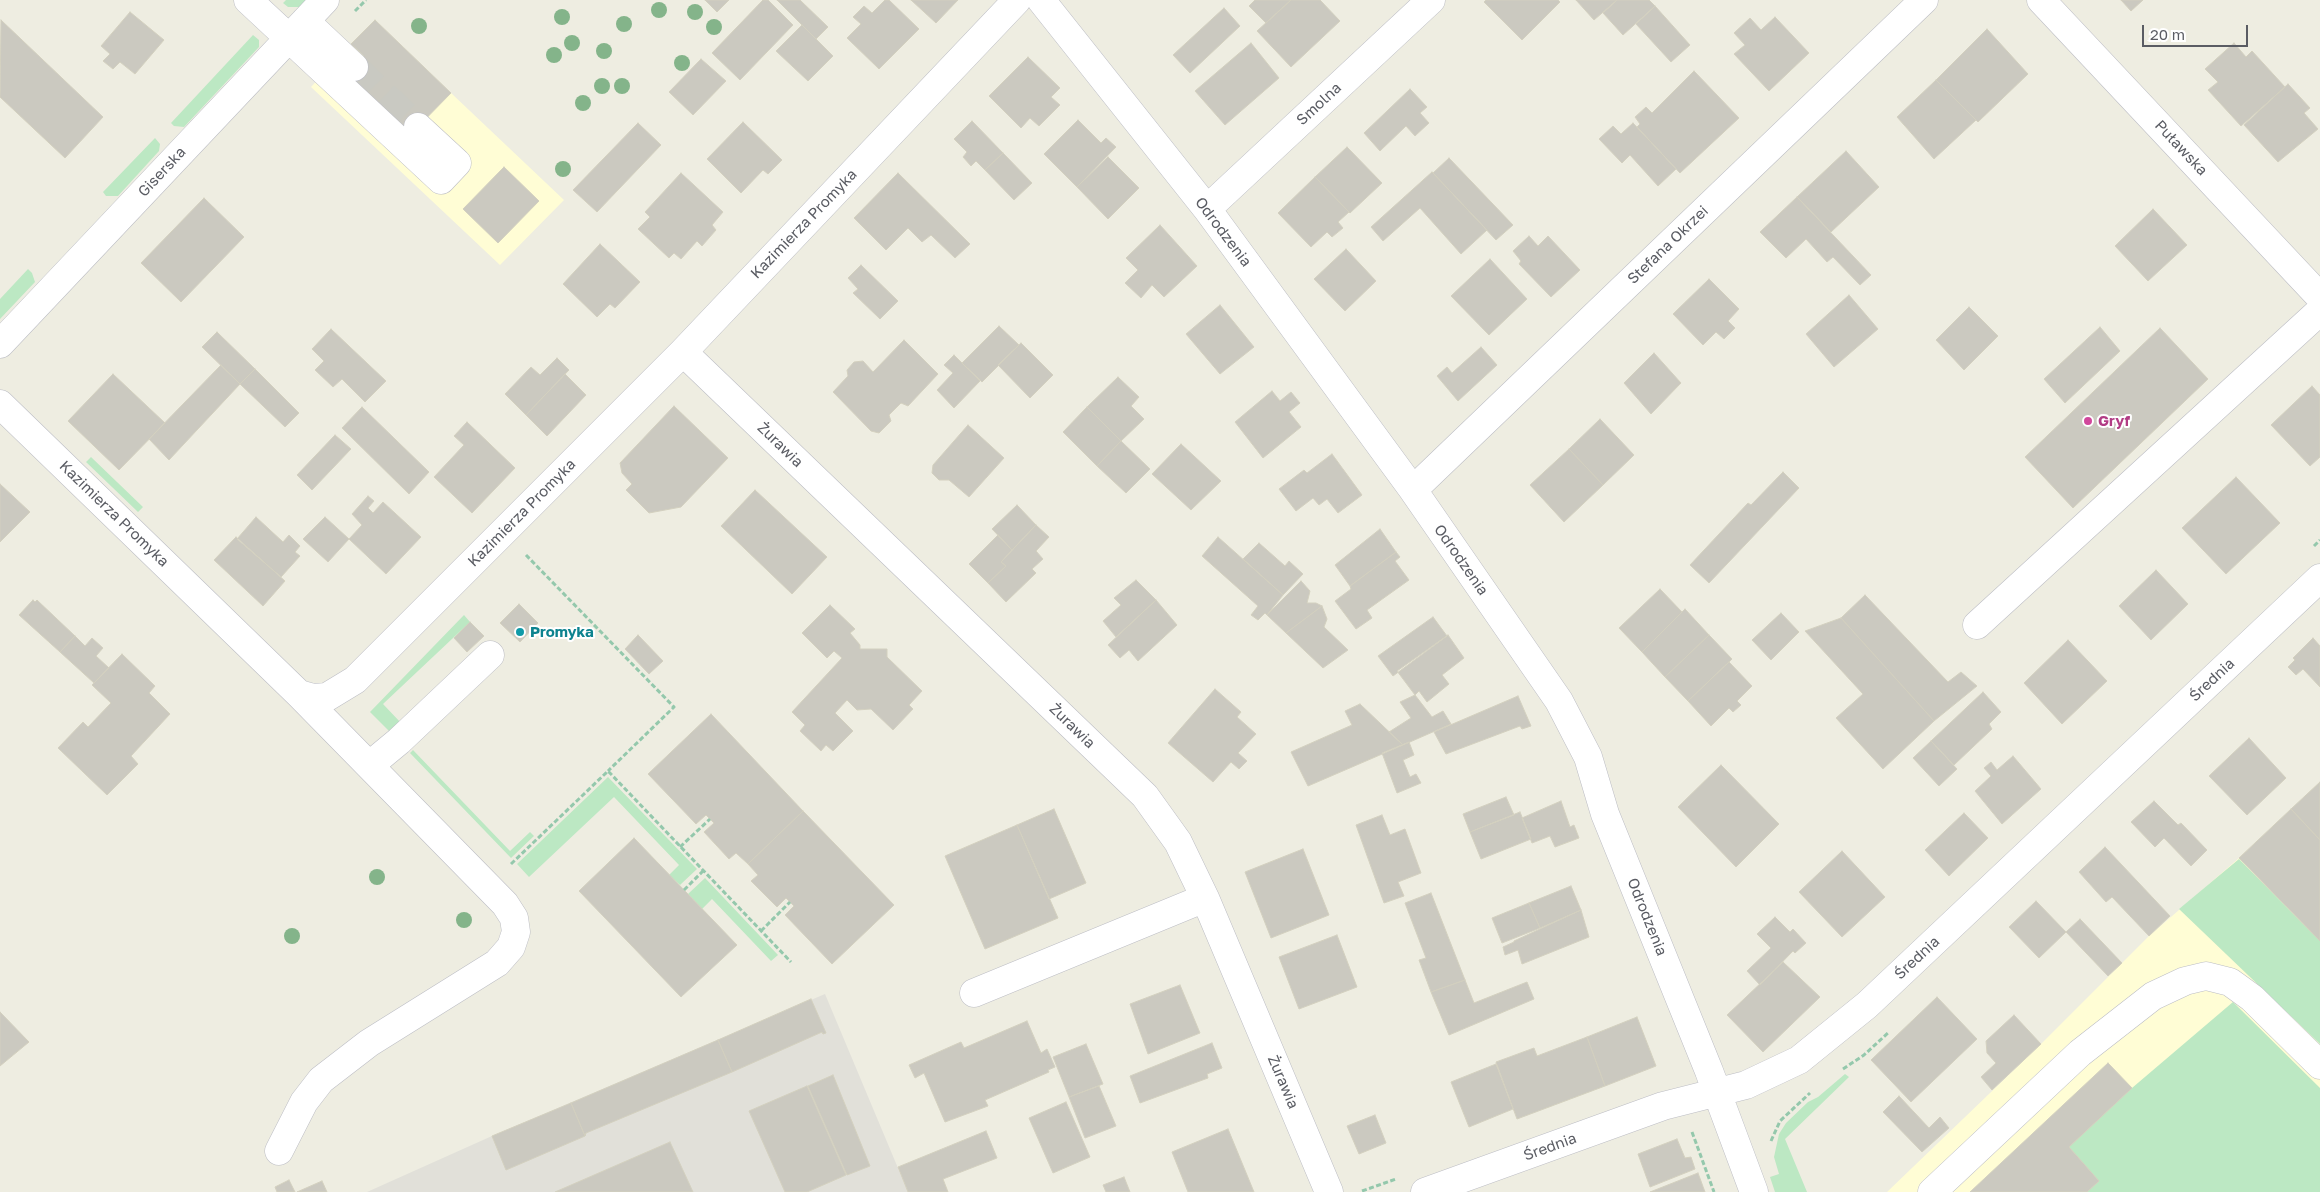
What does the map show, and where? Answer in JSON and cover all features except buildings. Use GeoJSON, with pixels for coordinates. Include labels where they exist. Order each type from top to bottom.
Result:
{"type":"FeatureCollection","features":[{"type":"Feature","properties":{"kind":"street"},"geometry":{"type":"LineString","coordinates":[[248,0],[297,29],[354,67]]}},
{"type":"Feature","properties":{"kind":"street","name":"Giserska"},"geometry":{"type":"LineString","coordinates":[[0,344],[325,0]]}},
{"type":"Feature","properties":{"kind":"street","name":"Kazimierza Promyka"},"geometry":{"type":"LineString","coordinates":[[0,404],[299,694],[313,698],[328,697],[355,680],[683,352],[1017,0]]}},
{"type":"Feature","properties":{"kind":"street","name":"Odrodzenia"},"geometry":{"type":"LineString","coordinates":[[1041,0],[1206,208],[1413,490],[1559,701],[1588,757],[1606,814],[1718,1093],[1754,1192]]}},
{"type":"Feature","properties":{"kind":"street","name":"Smolna"},"geometry":{"type":"LineString","coordinates":[[1206,208],[1431,0]]}},
{"type":"Feature","properties":{"kind":"street","name":"Stefana Okrzei"},"geometry":{"type":"LineString","coordinates":[[1413,490],[1924,0]]}},
{"type":"Feature","properties":{"kind":"street","name":"Puławska"},"geometry":{"type":"LineString","coordinates":[[2041,0],[2320,297]]}},
{"type":"Feature","properties":{"kind":"street"},"geometry":{"type":"LineString","coordinates":[[297,29],[441,180],[457,163],[418,127]]}},
{"type":"Feature","properties":{"kind":"street"},"geometry":{"type":"LineString","coordinates":[[1978,625],[2320,310]]}},
{"type":"Feature","properties":{"kind":"street","name":"Żurawia"},"geometry":{"type":"LineString","coordinates":[[683,352],[1145,796],[1178,842],[1205,898],[1329,1192]]}},
{"type":"Feature","properties":{"kind":"street","name":"Średnia"},"geometry":{"type":"LineString","coordinates":[[1424,1192],[1663,1106],[1746,1085],[1799,1060],[1867,1005],[2320,578]]}},
{"type":"Feature","properties":{"kind":"street"},"geometry":{"type":"LineString","coordinates":[[370,765],[399,741],[490,655]]}},
{"type":"Feature","properties":{"kind":"street"},"geometry":{"type":"LineString","coordinates":[[279,1151],[304,1102],[321,1080],[369,1043],[497,962],[511,948],[516,932],[514,918],[505,904],[299,694]]}},
{"type":"Feature","properties":{"kind":"street"},"geometry":{"type":"LineString","coordinates":[[974,992],[1205,898]]}},
{"type":"Feature","properties":{"kind":"street"},"geometry":{"type":"LineString","coordinates":[[1932,1192],[2080,1052],[2153,996],[2185,981],[2206,976],[2230,982],[2252,998],[2320,1065]]}},
{"type":"Feature","properties":{"kind":"path"},"geometry":{"type":"LineString","coordinates":[[488,887],[674,707],[502,533]]}},
{"type":"Feature","properties":{"kind":"path"},"geometry":{"type":"LineString","coordinates":[[608,771],[791,962]]}},
{"type":"Feature","properties":{"kind":"path"},"geometry":{"type":"LineString","coordinates":[[680,847],[710,819]]}},
{"type":"Feature","properties":{"kind":"path"},"geometry":{"type":"LineString","coordinates":[[684,890],[703,871]]}},
{"type":"Feature","properties":{"kind":"path"},"geometry":{"type":"LineString","coordinates":[[761,930],[790,902]]}},
{"type":"Feature","properties":{"kind":"shaded area"},"geometry":{"type":"Polygon","coordinates":[[[351,44],[451,93],[564,200],[500,265],[311,87],[351,44]]]}},
{"type":"Feature","properties":{"kind":"shaded area"},"geometry":{"type":"Polygon","coordinates":[[[2320,782],[2320,1192],[1887,1192],[2041,1044],[2149,936],[2239,858],[2320,782]]]}},
{"type":"Feature","properties":{"kind":"shaded area"},"geometry":{"type":"Polygon","coordinates":[[[825,994],[908,1192],[367,1192],[492,1136],[825,994]]]}},
{"type":"Feature","properties":{"kind":"green space"},"geometry":{"type":"Polygon","coordinates":[[[286,0],[307,0],[300,7],[288,7],[283,3],[286,0]]]}},
{"type":"Feature","properties":{"kind":"green space"},"geometry":{"type":"Polygon","coordinates":[[[253,35],[259,40],[259,47],[184,127],[174,126],[171,123],[253,35]]]}},
{"type":"Feature","properties":{"kind":"green space"},"geometry":{"type":"Polygon","coordinates":[[[155,138],[160,144],[159,151],[118,196],[106,196],[103,192],[155,138]]]}},
{"type":"Feature","properties":{"kind":"green space"},"geometry":{"type":"Polygon","coordinates":[[[28,269],[32,273],[35,282],[0,319],[0,299],[28,269]]]}},
{"type":"Feature","properties":{"kind":"green space"},"geometry":{"type":"Polygon","coordinates":[[[91,457],[143,507],[138,512],[86,462],[91,457]]]}},
{"type":"Feature","properties":{"kind":"green space"},"geometry":{"type":"Polygon","coordinates":[[[464,615],[470,622],[383,704],[402,724],[391,733],[370,712],[464,615]]]}},
{"type":"Feature","properties":{"kind":"green space"},"geometry":{"type":"Polygon","coordinates":[[[413,750],[510,851],[530,832],[534,836],[511,858],[410,753],[413,750]]]}},
{"type":"Feature","properties":{"kind":"green space"},"geometry":{"type":"Polygon","coordinates":[[[608,777],[697,869],[680,885],[669,875],[679,865],[614,797],[529,877],[517,864],[608,777]]]}},
{"type":"Feature","properties":{"kind":"green space"},"geometry":{"type":"Polygon","coordinates":[[[2239,859],[2320,941],[2320,1044],[2179,909],[2239,859]]]}},
{"type":"Feature","properties":{"kind":"green space"},"geometry":{"type":"Polygon","coordinates":[[[705,878],[778,955],[771,961],[712,899],[702,909],[688,894],[705,878]]]}},
{"type":"Feature","properties":{"kind":"green space"},"geometry":{"type":"Polygon","coordinates":[[[2233,1002],[2320,1088],[2320,1192],[2087,1192],[2099,1181],[2069,1147],[2132,1088],[2233,1002]]]}},
{"type":"Feature","properties":{"kind":"green space"},"geometry":{"type":"Polygon","coordinates":[[[1845,1074],[1849,1077],[1785,1139],[1807,1192],[1775,1192],[1770,1177],[1779,1174],[1774,1157],[1779,1134],[1786,1123],[1808,1102],[1818,1097],[1845,1074]]]}},
{"type":"Feature","properties":{"kind":"tunnel"},"geometry":{"type":"LineString","coordinates":[[354,67],[418,127]]}},
{"type":"Feature","properties":{"kind":"place","name":"Gryf"},"geometry":{"type":"Point","coordinates":[2088,421]}},
{"type":"Feature","properties":{"kind":"place","name":"Promyka"},"geometry":{"type":"Point","coordinates":[520,632]}}]}
